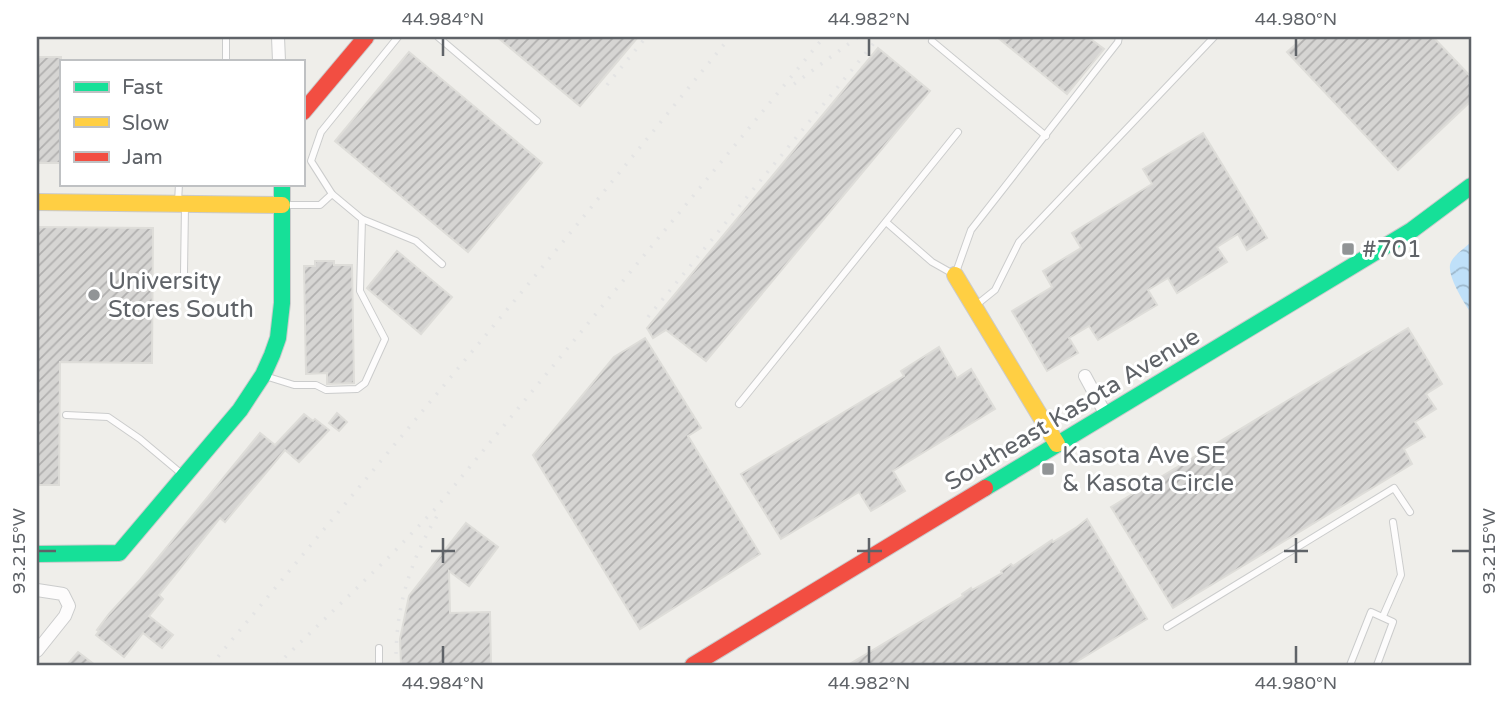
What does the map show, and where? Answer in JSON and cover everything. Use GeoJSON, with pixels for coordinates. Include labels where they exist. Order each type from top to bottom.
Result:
{"type":"FeatureCollection","features":[{"type":"Feature","properties":{"kind":"street"},"geometry":{"type":"LineString","coordinates":[[278,37],[279,60]]}},
{"type":"Feature","properties":{"kind":"street"},"geometry":{"type":"LineString","coordinates":[[304,112],[366,37]]}},
{"type":"Feature","properties":{"kind":"street"},"geometry":{"type":"LineString","coordinates":[[37,554],[119,553],[246,402],[272,355],[281,321],[282,186]]}},
{"type":"Feature","properties":{"kind":"street","name":"Southeast Kasota Avenue"},"geometry":{"type":"LineString","coordinates":[[693,665],[1412,230],[1471,186]]}},
{"type":"Feature","properties":{"kind":"street"},"geometry":{"type":"LineString","coordinates":[[37,202],[282,205]]}},
{"type":"Feature","properties":{"kind":"street"},"geometry":{"type":"LineString","coordinates":[[955,275],[1057,444]]}},
{"type":"Feature","properties":{"kind":"street"},"geometry":{"type":"LineString","coordinates":[[1085,376],[1106,415]]}},
{"type":"Feature","properties":{"kind":"street"},"geometry":{"type":"LineString","coordinates":[[37,590],[63,594],[69,606],[65,616],[37,652]]}},
{"type":"Feature","properties":{"kind":"lane"},"geometry":{"type":"LineString","coordinates":[[226,37],[226,60]]}},
{"type":"Feature","properties":{"kind":"lane"},"geometry":{"type":"LineString","coordinates":[[398,37],[321,132],[312,161],[332,194],[362,219],[416,241],[442,264]]}},
{"type":"Feature","properties":{"kind":"lane"},"geometry":{"type":"LineString","coordinates":[[438,37],[537,121]]}},
{"type":"Feature","properties":{"kind":"lane"},"geometry":{"type":"LineString","coordinates":[[886,222],[932,262],[955,275],[971,230],[1046,136],[1118,42],[1119,37]]}},
{"type":"Feature","properties":{"kind":"lane"},"geometry":{"type":"LineString","coordinates":[[974,307],[995,290],[1019,242],[1214,37]]}},
{"type":"Feature","properties":{"kind":"lane"},"geometry":{"type":"LineString","coordinates":[[932,41],[1046,136]]}},
{"type":"Feature","properties":{"kind":"lane"},"geometry":{"type":"LineString","coordinates":[[739,404],[958,132]]}},
{"type":"Feature","properties":{"kind":"lane"},"geometry":{"type":"LineString","coordinates":[[179,186],[184,273]]}},
{"type":"Feature","properties":{"kind":"lane"},"geometry":{"type":"LineString","coordinates":[[282,205],[320,205],[332,194]]}},
{"type":"Feature","properties":{"kind":"lane"},"geometry":{"type":"LineString","coordinates":[[263,375],[294,385],[316,385],[326,390],[357,389],[365,383],[385,339],[360,291],[362,219]]}},
{"type":"Feature","properties":{"kind":"lane"},"geometry":{"type":"LineString","coordinates":[[66,415],[108,417],[141,439],[185,477]]}},
{"type":"Feature","properties":{"kind":"lane"},"geometry":{"type":"LineString","coordinates":[[1167,627],[1394,488],[1409,512]]}},
{"type":"Feature","properties":{"kind":"lane"},"geometry":{"type":"LineString","coordinates":[[1383,616],[1401,575],[1393,522]]}},
{"type":"Feature","properties":{"kind":"lane"},"geometry":{"type":"LineString","coordinates":[[1350,665],[1371,612],[1393,622],[1377,665]]}},
{"type":"Feature","properties":{"kind":"lane"},"geometry":{"type":"LineString","coordinates":[[379,648],[379,665]]}},
{"type":"Feature","properties":{"kind":"water"},"geometry":{"type":"Polygon","coordinates":[[[1471,242],[1471,313],[1456,288],[1450,267],[1455,256],[1471,242]]]}},
{"type":"Feature","properties":{"kind":"building"},"geometry":{"type":"Polygon","coordinates":[[[497,37],[638,37],[580,106],[497,37]]]}},
{"type":"Feature","properties":{"kind":"building"},"geometry":{"type":"Polygon","coordinates":[[[997,37],[1088,37],[1104,49],[1067,94],[997,37]]]}},
{"type":"Feature","properties":{"kind":"building"},"geometry":{"type":"Polygon","coordinates":[[[1304,37],[1433,37],[1471,77],[1471,101],[1398,170],[1287,52],[1304,37]]]}},
{"type":"Feature","properties":{"kind":"building"},"geometry":{"type":"Polygon","coordinates":[[[878,48],[930,91],[706,361],[666,330],[653,338],[647,328],[878,48]]]}},
{"type":"Feature","properties":{"kind":"building"},"geometry":{"type":"Polygon","coordinates":[[[409,52],[542,163],[468,252],[335,141],[409,52]]]}},
{"type":"Feature","properties":{"kind":"building"},"geometry":{"type":"Polygon","coordinates":[[[37,57],[61,57],[60,163],[37,163],[37,57]]]}},
{"type":"Feature","properties":{"kind":"building"},"geometry":{"type":"Polygon","coordinates":[[[1203,133],[1267,238],[1247,250],[1238,234],[1217,247],[1227,262],[1177,293],[1168,278],[1148,290],[1157,305],[1098,340],[1089,326],[1069,338],[1078,353],[1047,371],[1012,311],[1052,287],[1043,271],[1081,248],[1072,233],[1152,184],[1143,169],[1203,133]]]}},
{"type":"Feature","properties":{"kind":"building","name":"University Stores South"},"geometry":{"type":"Polygon","coordinates":[[[37,227],[153,228],[152,363],[60,362],[59,485],[37,485],[37,227]]]}},
{"type":"Feature","properties":{"kind":"building"},"geometry":{"type":"Polygon","coordinates":[[[397,251],[452,297],[421,334],[367,288],[397,251]]]}},
{"type":"Feature","properties":{"kind":"building"},"geometry":{"type":"Polygon","coordinates":[[[315,261],[352,265],[354,383],[327,384],[327,373],[306,374],[304,266],[315,266],[315,261]]]}},
{"type":"Feature","properties":{"kind":"building"},"geometry":{"type":"Polygon","coordinates":[[[1408,328],[1442,384],[1426,394],[1436,409],[1415,422],[1425,437],[1404,449],[1412,464],[1173,608],[1111,507],[1408,328]]]}},
{"type":"Feature","properties":{"kind":"building"},"geometry":{"type":"Polygon","coordinates":[[[645,338],[701,428],[688,436],[760,554],[640,629],[533,455],[614,357],[645,338]]]}},
{"type":"Feature","properties":{"kind":"building"},"geometry":{"type":"Polygon","coordinates":[[[939,347],[957,378],[971,369],[995,409],[893,471],[905,491],[871,511],[859,492],[781,539],[741,474],[904,376],[901,371],[939,347]]]}},
{"type":"Feature","properties":{"kind":"building"},"geometry":{"type":"Polygon","coordinates":[[[337,413],[347,422],[339,431],[329,423],[337,413]]]}},
{"type":"Feature","properties":{"kind":"building"},"geometry":{"type":"Polygon","coordinates":[[[304,414],[329,430],[299,462],[285,450],[225,522],[220,518],[159,595],[163,599],[149,616],[173,635],[162,648],[143,633],[124,657],[96,635],[109,614],[260,433],[275,445],[304,414]]]}},
{"type":"Feature","properties":{"kind":"building"},"geometry":{"type":"Polygon","coordinates":[[[1087,519],[1147,619],[1071,665],[848,665],[963,596],[962,594],[971,588],[972,590],[1002,573],[1001,571],[1011,564],[1013,566],[1052,540],[1053,542],[1087,519]]]}},
{"type":"Feature","properties":{"kind":"building"},"geometry":{"type":"Polygon","coordinates":[[[466,523],[498,547],[469,586],[449,571],[450,613],[490,612],[491,665],[401,665],[400,639],[409,596],[466,523]]]}},
{"type":"Feature","properties":{"kind":"building"},"geometry":{"type":"Polygon","coordinates":[[[78,652],[95,665],[67,665],[78,652]]]}},
{"type":"Feature","properties":{"kind":"railway"},"geometry":{"type":"LineString","coordinates":[[607,85],[646,37]]}},
{"type":"Feature","properties":{"kind":"railway"},"geometry":{"type":"LineString","coordinates":[[211,665],[730,37]]}},
{"type":"Feature","properties":{"kind":"railway"},"geometry":{"type":"LineString","coordinates":[[277,665],[436,508],[824,37]]}},
{"type":"Feature","properties":{"kind":"railway"},"geometry":{"type":"LineString","coordinates":[[794,84],[858,37]]}},
{"type":"Feature","properties":{"kind":"railway"},"geometry":{"type":"LineString","coordinates":[[648,317],[879,37]]}},
{"type":"Feature","properties":{"kind":"railway"},"geometry":{"type":"LineString","coordinates":[[396,665],[398,625],[411,569],[437,516]]}},
{"type":"Feature","properties":{"kind":"traffic: fast"},"geometry":{"type":"LineString","coordinates":[[37,554],[119,553],[240,410],[263,375],[278,338],[282,303],[282,186]]}},
{"type":"Feature","properties":{"kind":"traffic: fast"},"geometry":{"type":"LineString","coordinates":[[985,488],[1412,230],[1471,186]]}},
{"type":"Feature","properties":{"kind":"traffic: slow"},"geometry":{"type":"LineString","coordinates":[[37,202],[282,205]]}},
{"type":"Feature","properties":{"kind":"traffic: slow"},"geometry":{"type":"LineString","coordinates":[[955,275],[1057,444]]}},
{"type":"Feature","properties":{"kind":"traffic: jam"},"geometry":{"type":"LineString","coordinates":[[304,111],[366,37]]}},
{"type":"Feature","properties":{"kind":"traffic: jam"},"geometry":{"type":"LineString","coordinates":[[693,665],[985,488]]}},
{"type":"Feature","properties":{"kind":"place","name":"#701"},"geometry":{"type":"Point","coordinates":[1348,249]}},
{"type":"Feature","properties":{"kind":"place","name":"University Stores South"},"geometry":{"type":"Point","coordinates":[94,295]}},
{"type":"Feature","properties":{"kind":"place","name":"Kasota Ave SE & Kasota Circle"},"geometry":{"type":"Point","coordinates":[1048,469]}}]}
